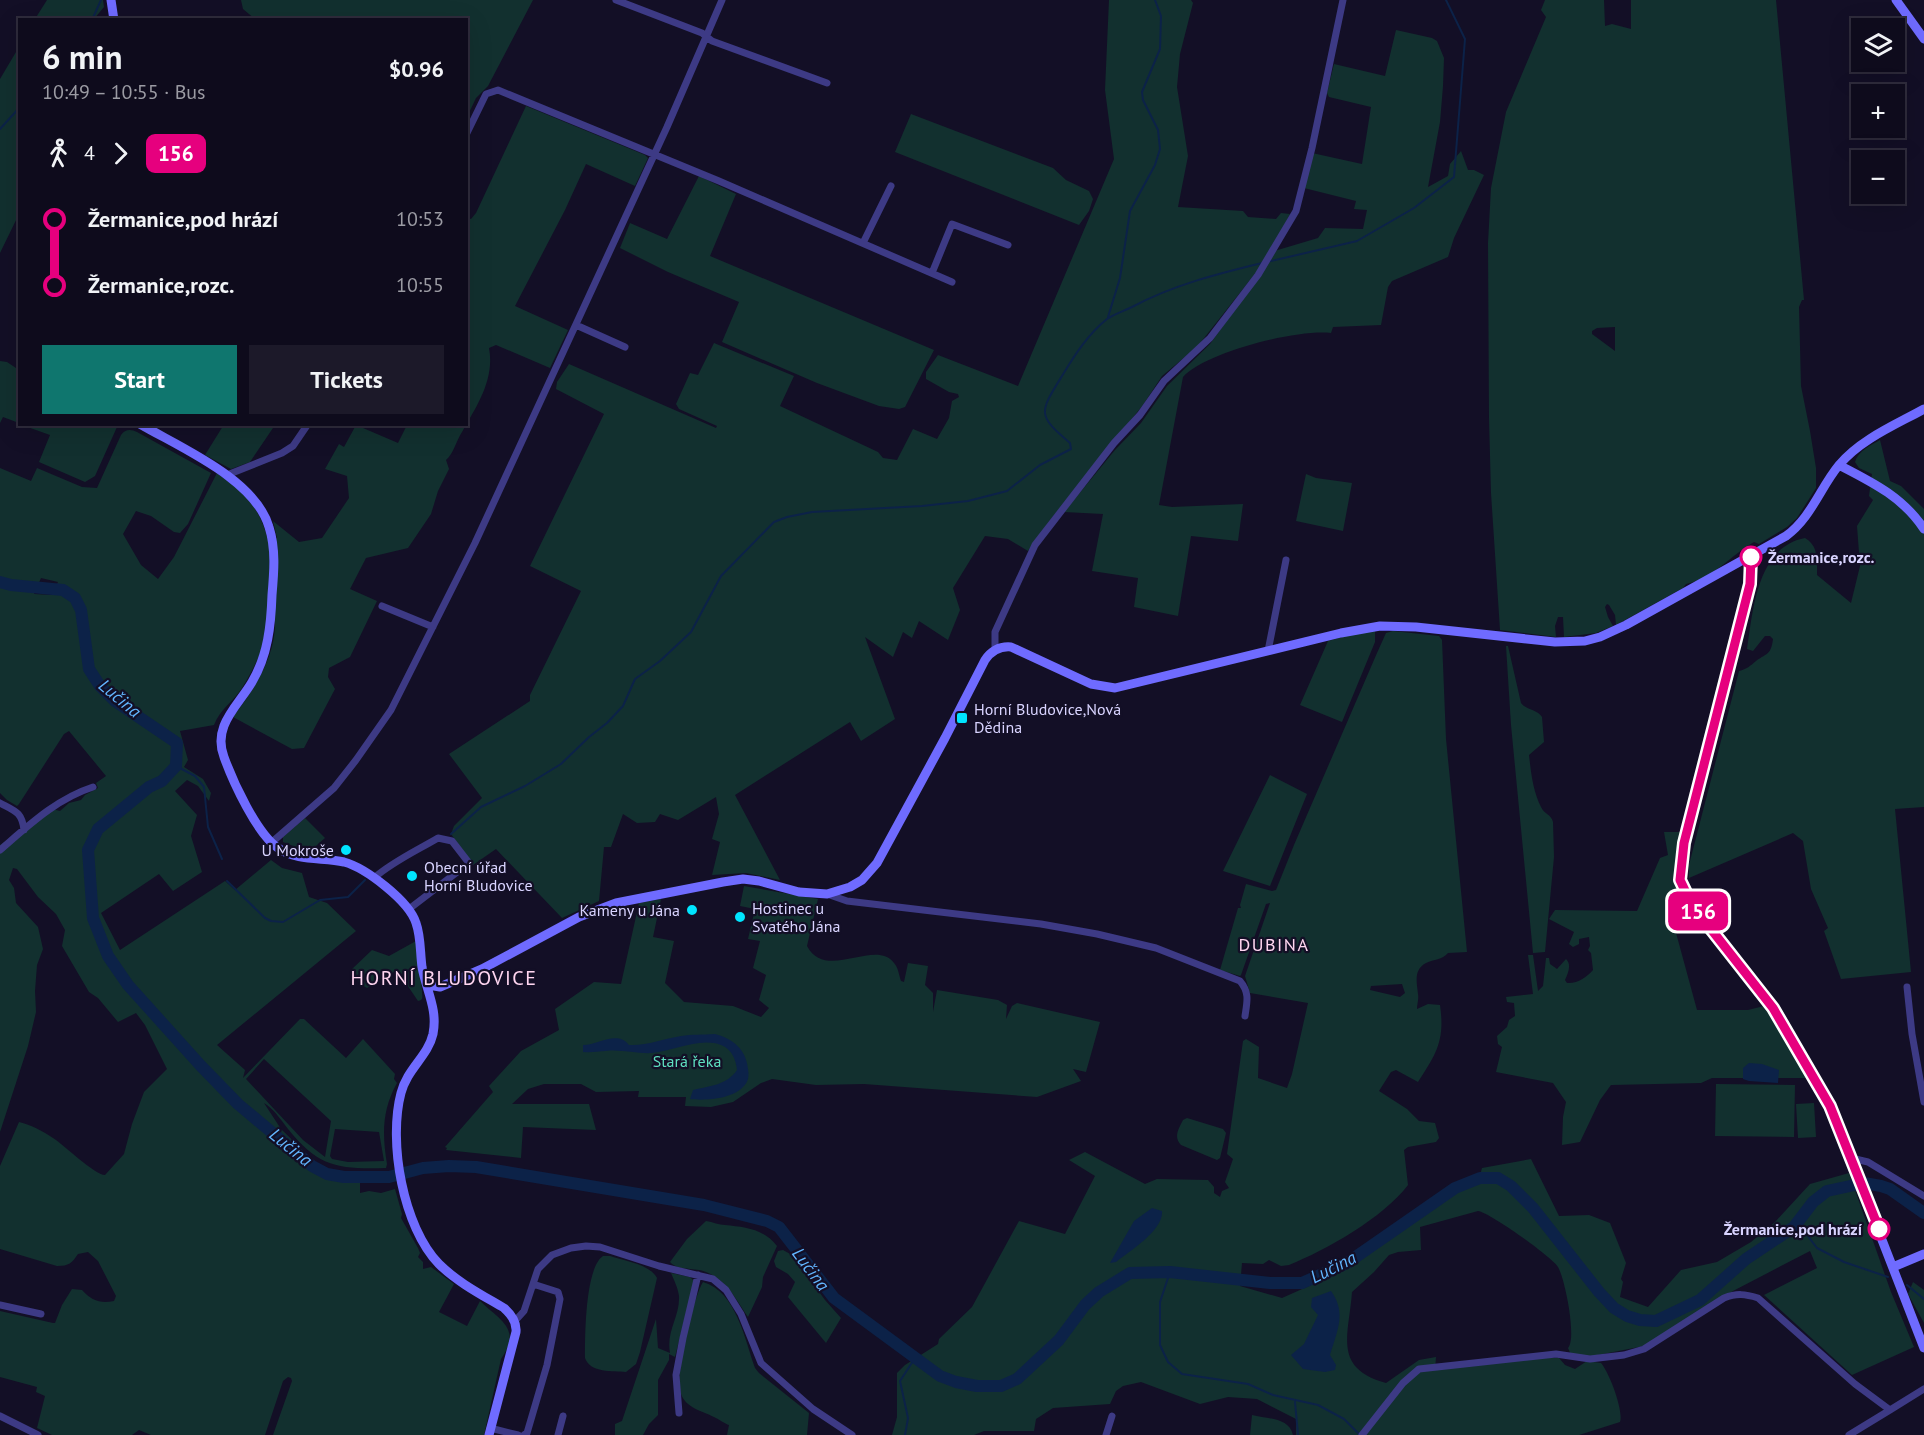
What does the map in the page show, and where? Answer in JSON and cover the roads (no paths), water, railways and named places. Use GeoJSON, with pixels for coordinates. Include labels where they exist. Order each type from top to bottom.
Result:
{"type":"FeatureCollection","features":[{"type":"Feature","properties":{"kind":"street"},"geometry":{"type":"LineString","coordinates":[[111,0],[114,18]]}},
{"type":"Feature","properties":{"kind":"street"},"geometry":{"type":"LineString","coordinates":[[616,0],[707,36],[712,41],[827,83]]}},
{"type":"Feature","properties":{"kind":"street"},"geometry":{"type":"LineString","coordinates":[[271,843],[334,788],[357,760],[391,710],[470,553],[654,155],[722,0]]}},
{"type":"Feature","properties":{"kind":"street"},"geometry":{"type":"LineString","coordinates":[[827,894],[850,887],[873,870],[986,660],[995,649],[996,632],[1035,545],[1094,467],[1140,414],[1164,381],[1210,338],[1258,275],[1296,211],[1312,148],[1343,0]]}},
{"type":"Feature","properties":{"kind":"street"},"geometry":{"type":"LineString","coordinates":[[1896,0],[1924,39]]}},
{"type":"Feature","properties":{"kind":"street"},"geometry":{"type":"LineString","coordinates":[[468,131],[486,94],[498,90],[952,282]]}},
{"type":"Feature","properties":{"kind":"street"},"geometry":{"type":"LineString","coordinates":[[863,243],[891,186]]}},
{"type":"Feature","properties":{"kind":"street"},"geometry":{"type":"LineString","coordinates":[[932,273],[952,224],[1008,245]]}},
{"type":"Feature","properties":{"kind":"street"},"geometry":{"type":"LineString","coordinates":[[576,325],[625,347]]}},
{"type":"Feature","properties":{"kind":"street"},"geometry":{"type":"LineString","coordinates":[[995,649],[1007,646],[1016,648],[1091,684],[1109,688],[1357,629],[1385,626],[1424,627],[1555,642],[1585,641],[1626,625],[1786,536],[1798,526],[1839,465],[1855,449],[1924,409]]}},
{"type":"Feature","properties":{"kind":"street"},"geometry":{"type":"LineString","coordinates":[[143,426],[227,475],[252,495],[263,511],[270,530],[274,563],[268,643],[260,668],[225,720],[222,731],[221,748],[234,782],[260,829],[271,843],[297,856],[343,862],[360,869],[409,909],[418,928],[422,967],[434,1010],[433,1031],[429,1045],[409,1072],[401,1091],[397,1145],[403,1190],[410,1215],[421,1240],[437,1261],[457,1278],[504,1308],[515,1321],[516,1332],[490,1432],[518,1435]]}},
{"type":"Feature","properties":{"kind":"street"},"geometry":{"type":"LineString","coordinates":[[227,475],[282,453],[293,446],[307,426]]}},
{"type":"Feature","properties":{"kind":"street"},"geometry":{"type":"LineString","coordinates":[[1839,465],[1893,495],[1910,510],[1924,529]]}},
{"type":"Feature","properties":{"kind":"street"},"geometry":{"type":"LineString","coordinates":[[1751,557],[1750,584],[1684,843],[1680,880],[1692,905],[1773,1008],[1830,1106],[1924,1348]]}},
{"type":"Feature","properties":{"kind":"street"},"geometry":{"type":"LineString","coordinates":[[1268,651],[1286,560]]}},
{"type":"Feature","properties":{"kind":"street"},"geometry":{"type":"LineString","coordinates":[[382,606],[433,627]]}},
{"type":"Feature","properties":{"kind":"street"},"geometry":{"type":"LineString","coordinates":[[0,850],[55,805],[74,793],[93,787]]}},
{"type":"Feature","properties":{"kind":"street"},"geometry":{"type":"LineString","coordinates":[[0,803],[18,812],[24,830]]}},
{"type":"Feature","properties":{"kind":"street"},"geometry":{"type":"LineString","coordinates":[[374,879],[388,866],[399,862],[438,838],[452,841],[470,863],[409,909]]}},
{"type":"Feature","properties":{"kind":"street"},"geometry":{"type":"LineString","coordinates":[[428,986],[440,987],[482,969],[587,913],[630,900],[743,879],[799,892],[827,894],[847,901],[1041,924],[1156,948],[1240,981],[1246,988],[1248,997],[1245,1016]]}},
{"type":"Feature","properties":{"kind":"street"},"geometry":{"type":"LineString","coordinates":[[1906,987],[1924,1097]]}},
{"type":"Feature","properties":{"kind":"street"},"geometry":{"type":"LineString","coordinates":[[1851,1158],[1868,1162],[1924,1196]]}},
{"type":"Feature","properties":{"kind":"street"},"geometry":{"type":"LineString","coordinates":[[515,1321],[524,1311],[538,1269],[552,1254],[571,1248],[600,1247],[659,1266],[713,1279],[726,1290],[741,1314],[760,1363],[768,1372],[813,1409],[852,1435]]}},
{"type":"Feature","properties":{"kind":"street"},"geometry":{"type":"LineString","coordinates":[[1893,1266],[1924,1254]]}},
{"type":"Feature","properties":{"kind":"street"},"geometry":{"type":"LineString","coordinates":[[679,1413],[676,1375],[698,1275]]}},
{"type":"Feature","properties":{"kind":"street"},"geometry":{"type":"LineString","coordinates":[[524,1435],[527,1433],[547,1365],[560,1299],[558,1292],[533,1284]]}},
{"type":"Feature","properties":{"kind":"street"},"geometry":{"type":"LineString","coordinates":[[1362,1435],[1403,1383],[1419,1369],[1556,1354],[1590,1359],[1624,1355],[1644,1349],[1724,1298],[1743,1294],[1758,1298],[1855,1384],[1890,1410]]}},
{"type":"Feature","properties":{"kind":"street"},"geometry":{"type":"LineString","coordinates":[[0,1305],[41,1314]]}},
{"type":"Feature","properties":{"kind":"street"},"geometry":{"type":"LineString","coordinates":[[1849,1435],[1924,1389]]}},
{"type":"Feature","properties":{"kind":"street"},"geometry":{"type":"LineString","coordinates":[[0,1416],[38,1435]]}},
{"type":"Feature","properties":{"kind":"street"},"geometry":{"type":"LineString","coordinates":[[558,1435],[563,1416]]}},
{"type":"Feature","properties":{"kind":"street"},"geometry":{"type":"LineString","coordinates":[[1106,1435],[1112,1416]]}},
{"type":"Feature","properties":{"kind":"water"},"geometry":{"type":"Polygon","coordinates":[[[715,1034],[733,1042],[741,1050],[747,1062],[748,1080],[733,1094],[711,1099],[690,1099],[693,1090],[723,1082],[737,1070],[733,1055],[721,1045],[695,1043],[652,1053],[583,1052],[583,1045],[613,1038],[629,1045],[635,1045],[685,1035],[715,1034]]]}},
{"type":"Feature","properties":{"kind":"water"},"geometry":{"type":"Polygon","coordinates":[[[1749,1063],[1762,1064],[1779,1070],[1778,1083],[1743,1079],[1743,1068],[1749,1063]]]}},
{"type":"Feature","properties":{"kind":"water"},"geometry":{"type":"Polygon","coordinates":[[[1152,1208],[1162,1211],[1158,1225],[1152,1233],[1116,1262],[1110,1263],[1134,1221],[1152,1208]]]}},
{"type":"Feature","properties":{"kind":"water"},"geometry":{"type":"Polygon","coordinates":[[[1331,1291],[1339,1307],[1340,1315],[1330,1355],[1336,1365],[1335,1370],[1325,1372],[1303,1369],[1291,1355],[1304,1344],[1318,1315],[1311,1307],[1312,1298],[1331,1291]]]}},
{"type":"Feature","properties":{"kind":"waterway"},"geometry":{"type":"LineString","coordinates":[[93,18],[101,0]]}},
{"type":"Feature","properties":{"kind":"waterway"},"geometry":{"type":"LineString","coordinates":[[1108,317],[1120,278],[1130,211],[1155,165],[1160,149],[1158,130],[1143,100],[1142,92],[1160,49],[1161,16],[1155,0]]}},
{"type":"Feature","properties":{"kind":"waterway"},"geometry":{"type":"LineString","coordinates":[[1267,262],[1357,241],[1414,208],[1454,177],[1465,39],[1446,0]]}},
{"type":"Feature","properties":{"kind":"waterway"},"geometry":{"type":"LineString","coordinates":[[0,129],[18,109]]}},
{"type":"Feature","properties":{"kind":"waterway"},"geometry":{"type":"LineString","coordinates":[[451,834],[481,807],[525,786],[561,764],[607,723],[623,706],[635,679],[660,661],[691,632],[721,576],[774,522],[812,512],[922,506],[968,501],[1007,491],[1040,465],[1071,449],[1070,443],[1047,419],[1046,406],[1054,388],[1077,353],[1100,325],[1107,319],[1163,292],[1262,263]]}},
{"type":"Feature","properties":{"kind":"waterway","name":"Lučina"},"geometry":{"type":"LineString","coordinates":[[0,582],[63,590],[75,598],[81,610],[89,669],[100,686],[115,701],[177,743],[176,766],[162,781],[149,787],[98,829],[88,850],[93,918],[108,956],[128,985],[201,1066],[238,1104],[312,1166],[327,1174],[344,1177],[389,1177],[423,1168],[476,1167],[704,1205],[767,1221],[779,1227],[834,1298],[940,1376],[956,1382],[977,1386],[1001,1386],[1017,1379],[1059,1340],[1085,1305],[1099,1292],[1130,1273],[1170,1272],[1270,1283],[1302,1283],[1347,1263],[1455,1188],[1480,1178],[1498,1178],[1511,1186],[1533,1208],[1614,1308],[1627,1316],[1640,1320],[1656,1321],[1700,1300],[1746,1259],[1794,1227],[1813,1202],[1827,1191],[1864,1183],[1881,1186],[1890,1189],[1924,1213]]}},
{"type":"Feature","properties":{"kind":"waterway"},"geometry":{"type":"LineString","coordinates":[[176,766],[195,776],[204,787],[208,827],[222,859]]}},
{"type":"Feature","properties":{"kind":"waterway"},"geometry":{"type":"LineString","coordinates":[[227,881],[265,918],[283,922],[320,900],[348,897],[365,880]]}},
{"type":"Feature","properties":{"kind":"waterway"},"geometry":{"type":"LineString","coordinates":[[1794,1227],[1807,1235],[1817,1248],[1844,1262],[1888,1277]]}},
{"type":"Feature","properties":{"kind":"waterway"},"geometry":{"type":"LineString","coordinates":[[1170,1272],[1160,1302],[1160,1345],[1168,1362],[1182,1374],[1248,1384],[1273,1395],[1318,1405],[1344,1419],[1360,1435]]}},
{"type":"Feature","properties":{"kind":"waterway"},"geometry":{"type":"LineString","coordinates":[[1907,1285],[1924,1299]]}},
{"type":"Feature","properties":{"kind":"waterway"},"geometry":{"type":"LineString","coordinates":[[905,1435],[908,1418],[900,1381],[915,1358]]}},
{"type":"Feature","properties":{"kind":"waterway"},"geometry":{"type":"LineString","coordinates":[[1295,1402],[1298,1435]]}},
{"type":"Feature","properties":{"kind":"place","name":"Žermanice,rozc."},"geometry":{"type":"Point","coordinates":[1751,557]}},
{"type":"Feature","properties":{"kind":"place","name":"Horní Bludovice,Nová Dědina"},"geometry":{"type":"Point","coordinates":[962,718]}},
{"type":"Feature","properties":{"kind":"place","name":"U Mokroše"},"geometry":{"type":"Point","coordinates":[346,850]}},
{"type":"Feature","properties":{"kind":"place","name":"Obecní úřad Horní Bludovice"},"geometry":{"type":"Point","coordinates":[412,876]}},
{"type":"Feature","properties":{"kind":"place","name":"Kameny u Jána"},"geometry":{"type":"Point","coordinates":[692,910]}},
{"type":"Feature","properties":{"kind":"place","name":"Hostinec u Svatého Jána"},"geometry":{"type":"Point","coordinates":[740,917]}},
{"type":"Feature","properties":{"kind":"place","name":"Žermanice,pod hrází"},"geometry":{"type":"Point","coordinates":[1879,1229]}},
{"type":"Feature","properties":{"kind":"district","name":"DUBINA"},"geometry":{"type":"Point","coordinates":[1274,944]}},
{"type":"Feature","properties":{"kind":"district","name":"HORNÍ BLUDOVICE"},"geometry":{"type":"Point","coordinates":[444,978]}},
{"type":"Feature","properties":{"kind":"park label","name":"Stará řeka"},"geometry":{"type":"Point","coordinates":[687,1061]}}]}
